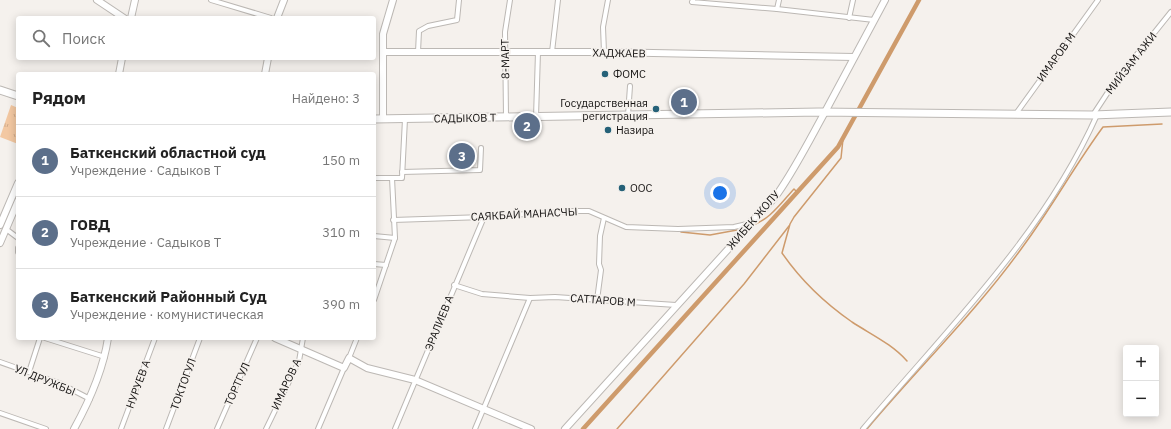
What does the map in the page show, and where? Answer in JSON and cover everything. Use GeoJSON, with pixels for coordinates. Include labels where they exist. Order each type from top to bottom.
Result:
{"type":"FeatureCollection","features":[{"type":"Feature","properties":{"kind":"highway"},"geometry":{"type":"LineString","coordinates":[[0,90],[16,95]]}},
{"type":"Feature","properties":{"kind":"highway","name":"САДЫКОВ Т"},"geometry":{"type":"LineString","coordinates":[[376,119],[822,112],[1095,115],[1171,112]]}},
{"type":"Feature","properties":{"kind":"street"},"geometry":{"type":"LineString","coordinates":[[96,0],[121,16]]}},
{"type":"Feature","properties":{"kind":"street"},"geometry":{"type":"LineString","coordinates":[[131,16],[135,0]]}},
{"type":"Feature","properties":{"kind":"street"},"geometry":{"type":"LineString","coordinates":[[211,0],[222,2],[265,16]]}},
{"type":"Feature","properties":{"kind":"street"},"geometry":{"type":"LineString","coordinates":[[278,16],[284,0]]}},
{"type":"Feature","properties":{"kind":"street"},"geometry":{"type":"LineString","coordinates":[[383,119],[383,34],[393,0]]}},
{"type":"Feature","properties":{"kind":"street"},"geometry":{"type":"LineString","coordinates":[[418,52],[419,31],[428,26],[457,20],[460,0]]}},
{"type":"Feature","properties":{"kind":"street","name":"8-МАРТ"},"geometry":{"type":"LineString","coordinates":[[506,118],[505,32],[510,0]]}},
{"type":"Feature","properties":{"kind":"street"},"geometry":{"type":"LineString","coordinates":[[552,52],[558,0]]}},
{"type":"Feature","properties":{"kind":"street"},"geometry":{"type":"LineString","coordinates":[[604,52],[603,28],[608,0]]}},
{"type":"Feature","properties":{"kind":"street"},"geometry":{"type":"LineString","coordinates":[[777,9],[779,0]]}},
{"type":"Feature","properties":{"kind":"street"},"geometry":{"type":"LineString","coordinates":[[849,18],[853,0]]}},
{"type":"Feature","properties":{"kind":"street","name":"ЖИБЕК ЖОЛУ"},"geometry":{"type":"LineString","coordinates":[[565,429],[731,246],[747,224],[763,211],[778,193],[885,0]]}},
{"type":"Feature","properties":{"kind":"street","name":"ИМАРОВ М"},"geometry":{"type":"LineString","coordinates":[[1015,115],[1098,0]]}},
{"type":"Feature","properties":{"kind":"street"},"geometry":{"type":"LineString","coordinates":[[693,1],[874,20]]}},
{"type":"Feature","properties":{"kind":"street","name":"МИЙЗАМ АЖИ"},"geometry":{"type":"LineString","coordinates":[[863,429],[916,367],[969,309],[1022,242],[1083,145],[1095,115],[1114,83],[1171,12]]}},
{"type":"Feature","properties":{"kind":"street","name":"ХАДЖАЕВ"},"geometry":{"type":"LineString","coordinates":[[383,52],[604,52],[854,57]]}},
{"type":"Feature","properties":{"kind":"street"},"geometry":{"type":"LineString","coordinates":[[536,117],[538,52]]}},
{"type":"Feature","properties":{"kind":"street"},"geometry":{"type":"LineString","coordinates":[[119,72],[122,60]]}},
{"type":"Feature","properties":{"kind":"street"},"geometry":{"type":"LineString","coordinates":[[265,72],[268,60]]}},
{"type":"Feature","properties":{"kind":"street"},"geometry":{"type":"LineString","coordinates":[[628,115],[630,86]]}},
{"type":"Feature","properties":{"kind":"street"},"geometry":{"type":"LineString","coordinates":[[376,178],[402,178],[405,118]]}},
{"type":"Feature","properties":{"kind":"street"},"geometry":{"type":"LineString","coordinates":[[402,172],[480,170],[481,148]]}},
{"type":"Feature","properties":{"kind":"street"},"geometry":{"type":"LineString","coordinates":[[376,294],[395,238],[392,178]]}},
{"type":"Feature","properties":{"kind":"street"},"geometry":{"type":"LineString","coordinates":[[0,226],[16,188]]}},
{"type":"Feature","properties":{"kind":"street"},"geometry":{"type":"LineString","coordinates":[[0,242],[16,206]]}},
{"type":"Feature","properties":{"kind":"street","name":"САЯКБАЙ МАНАСЧЫ"},"geometry":{"type":"LineString","coordinates":[[393,220],[484,217],[572,211],[589,212],[626,227],[678,229],[734,227],[747,224]]}},
{"type":"Feature","properties":{"kind":"street","name":"ЭРАЛИЕВ А"},"geometry":{"type":"LineString","coordinates":[[395,429],[454,285],[484,217]]}},
{"type":"Feature","properties":{"kind":"street"},"geometry":{"type":"LineString","coordinates":[[597,300],[601,270],[599,264],[600,236],[604,218]]}},
{"type":"Feature","properties":{"kind":"street"},"geometry":{"type":"LineString","coordinates":[[6,230],[16,237]]}},
{"type":"Feature","properties":{"kind":"street"},"geometry":{"type":"LineString","coordinates":[[376,236],[395,238]]}},
{"type":"Feature","properties":{"kind":"street"},"geometry":{"type":"LineString","coordinates":[[376,264],[386,266]]}},
{"type":"Feature","properties":{"kind":"street","name":"САТТАРОВ М"},"geometry":{"type":"LineString","coordinates":[[454,285],[482,294],[530,298],[555,297],[676,305]]}},
{"type":"Feature","properties":{"kind":"street"},"geometry":{"type":"LineString","coordinates":[[475,429],[530,298]]}},
{"type":"Feature","properties":{"kind":"street"},"geometry":{"type":"LineString","coordinates":[[29,372],[39,340]]}},
{"type":"Feature","properties":{"kind":"street"},"geometry":{"type":"LineString","coordinates":[[51,340],[105,357]]}},
{"type":"Feature","properties":{"kind":"street"},"geometry":{"type":"LineString","coordinates":[[74,429],[90,399],[105,357],[108,340]]}},
{"type":"Feature","properties":{"kind":"street","name":"НУРУЕВ А"},"geometry":{"type":"LineString","coordinates":[[121,429],[153,340]]}},
{"type":"Feature","properties":{"kind":"street","name":"ТОКТОГУЛ"},"geometry":{"type":"LineString","coordinates":[[166,429],[199,340]]}},
{"type":"Feature","properties":{"kind":"street","name":"ТОРТГУЛ"},"geometry":{"type":"LineString","coordinates":[[217,429],[256,340]]}},
{"type":"Feature","properties":{"kind":"street"},"geometry":{"type":"LineString","coordinates":[[279,340],[344,368]]}},
{"type":"Feature","properties":{"kind":"street","name":"ИМАРОВ А"},"geometry":{"type":"LineString","coordinates":[[266,429],[299,361],[303,340]]}},
{"type":"Feature","properties":{"kind":"street"},"geometry":{"type":"LineString","coordinates":[[318,429],[356,340]]}},
{"type":"Feature","properties":{"kind":"street"},"geometry":{"type":"LineString","coordinates":[[349,358],[367,368],[415,380],[531,429]]}},
{"type":"Feature","properties":{"kind":"street","name":"УЛ ДРУЖБЫ"},"geometry":{"type":"LineString","coordinates":[[0,362],[59,383],[90,399]]}},
{"type":"Feature","properties":{"kind":"street"},"geometry":{"type":"LineString","coordinates":[[0,413],[46,429]]}},
{"type":"Feature","properties":{"kind":"green space"},"geometry":{"type":"Polygon","coordinates":[[[11,105],[16,107],[16,143],[0,137],[11,105]]]}},
{"type":"Feature","properties":{"kind":"waterway"},"geometry":{"type":"LineString","coordinates":[[583,429],[838,147],[919,0]]}},
{"type":"Feature","properties":{"kind":"waterway"},"geometry":{"type":"LineString","coordinates":[[867,429],[987,293],[1006,269],[1034,231],[1103,127],[1162,124]]}},
{"type":"Feature","properties":{"kind":"waterway"},"geometry":{"type":"LineString","coordinates":[[843,139],[841,158],[794,217],[790,224],[782,253],[805,282],[833,307],[852,322],[888,345],[907,361]]}},
{"type":"Feature","properties":{"kind":"waterway"},"geometry":{"type":"LineString","coordinates":[[750,226],[757,224],[769,216],[794,189],[797,192]]}},
{"type":"Feature","properties":{"kind":"waterway"},"geometry":{"type":"LineString","coordinates":[[617,429],[744,284],[789,226]]}},
{"type":"Feature","properties":{"kind":"waterway"},"geometry":{"type":"LineString","coordinates":[[681,232],[710,235],[737,230]]}},
{"type":"Feature","properties":{"kind":"place","name":"ФОМС"},"geometry":{"type":"Point","coordinates":[605,74]}},
{"type":"Feature","properties":{"kind":"place","name":"Баткенский областной суд"},"geometry":{"type":"Point","coordinates":[684,102]}},
{"type":"Feature","properties":{"kind":"place","name":"Государственная регистрация"},"geometry":{"type":"Point","coordinates":[656,109]}},
{"type":"Feature","properties":{"kind":"place","name":"ГОВД"},"geometry":{"type":"Point","coordinates":[527,126]}},
{"type":"Feature","properties":{"kind":"place","name":"Назира"},"geometry":{"type":"Point","coordinates":[608,130]}},
{"type":"Feature","properties":{"kind":"place","name":"Баткенский Районный Суд"},"geometry":{"type":"Point","coordinates":[462,156]}},
{"type":"Feature","properties":{"kind":"place","name":"ООС"},"geometry":{"type":"Point","coordinates":[622,188]}}]}
